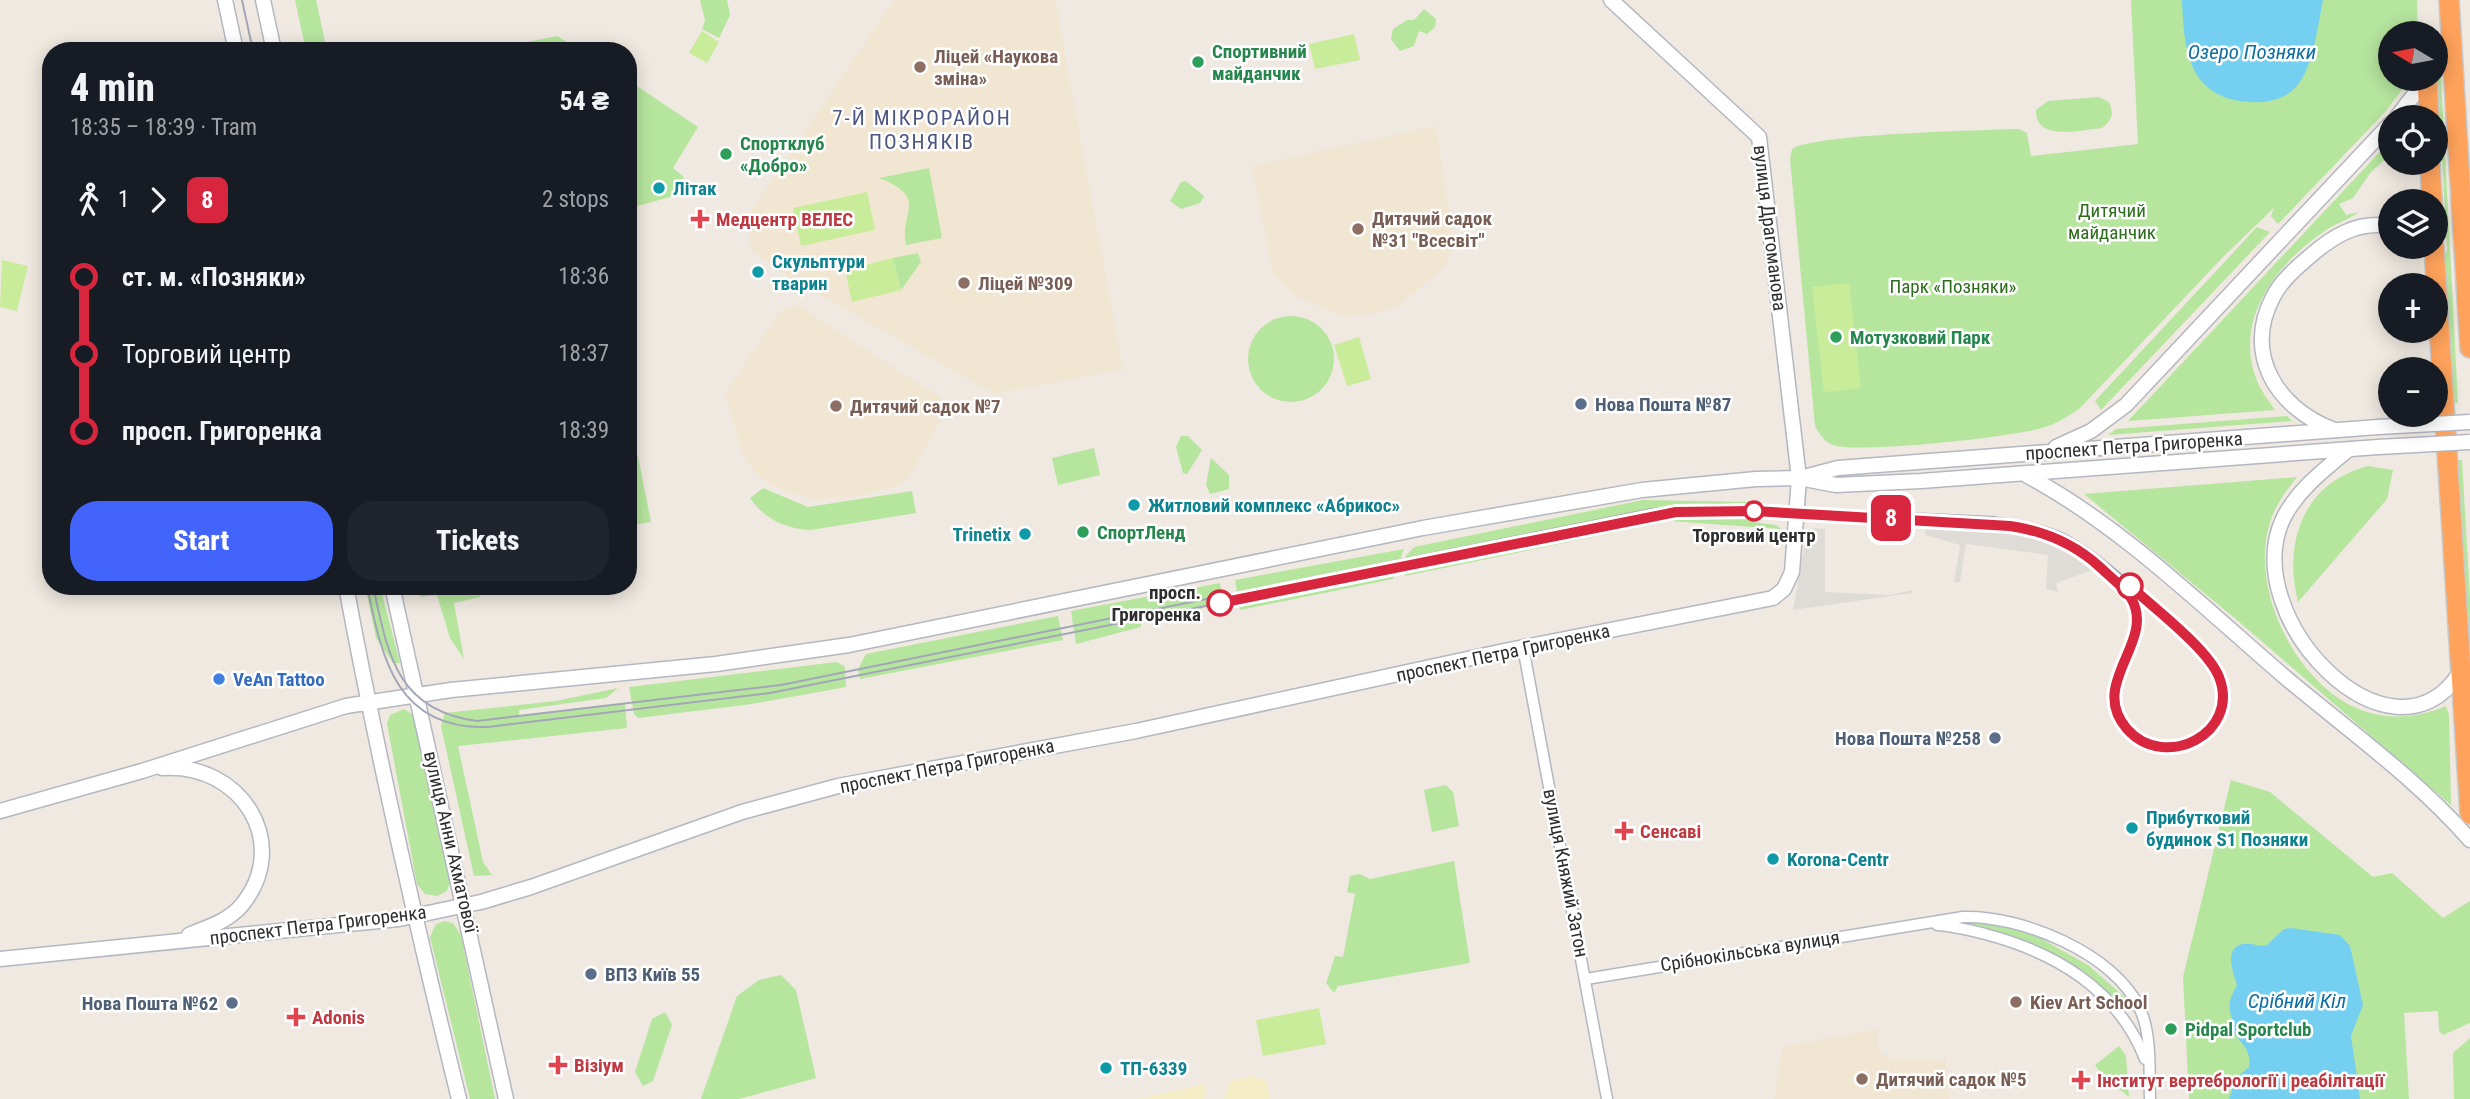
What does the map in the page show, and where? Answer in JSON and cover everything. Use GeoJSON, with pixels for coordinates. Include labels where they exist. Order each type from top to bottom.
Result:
{"type":"FeatureCollection","features":[{"type":"Feature","properties":{"kind":"highway"},"geometry":{"type":"LineString","coordinates":[[2445,21],[2449,3]]}},
{"type":"Feature","properties":{"kind":"highway"},"geometry":{"type":"LineString","coordinates":[[2449,3],[2470,348]]}},
{"type":"Feature","properties":{"kind":"highway"},"geometry":{"type":"LineString","coordinates":[[2435,259],[2470,814]]}},
{"type":"Feature","properties":{"kind":"main road"},"geometry":{"type":"LineString","coordinates":[[225,0],[234,42]]}},
{"type":"Feature","properties":{"kind":"main road"},"geometry":{"type":"LineString","coordinates":[[263,0],[272,42]]}},
{"type":"Feature","properties":{"kind":"main road","name":"вулиця Драгоманова"},"geometry":{"type":"LineString","coordinates":[[1611,0],[1759,137],[1799,478]]}},
{"type":"Feature","properties":{"kind":"main road"},"geometry":{"type":"LineString","coordinates":[[2406,105],[2418,91]]}},
{"type":"Feature","properties":{"kind":"main road"},"geometry":{"type":"LineString","coordinates":[[2035,454],[2091,431],[2126,405],[2378,137]]}},
{"type":"Feature","properties":{"kind":"main road"},"geometry":{"type":"LineString","coordinates":[[2337,430],[2312,421],[2293,408],[2276,388],[2262,354],[2265,318],[2273,297],[2285,278],[2322,245],[2361,225],[2378,226]]}},
{"type":"Feature","properties":{"kind":"main road","name":"проспект Петра Григоренка"},"geometry":{"type":"LineString","coordinates":[[0,811],[145,770],[265,729],[346,706],[716,664],[849,645],[1423,528],[1660,488],[1799,478],[1838,468],[2470,422]]}},
{"type":"Feature","properties":{"kind":"main road","name":"проспект Петра Григоренка"},"geometry":{"type":"LineString","coordinates":[[1799,478],[1836,485],[2025,475],[2470,442]]}},
{"type":"Feature","properties":{"kind":"main road"},"geometry":{"type":"LineString","coordinates":[[2349,449],[2319,474],[2294,502],[2277,535],[2277,581],[2282,606],[2291,627],[2338,681],[2373,702],[2420,704],[2448,690],[2459,674]]}},
{"type":"Feature","properties":{"kind":"main road"},"geometry":{"type":"LineString","coordinates":[[2025,475],[2086,510],[2175,582],[2407,780],[2470,840]]}},
{"type":"Feature","properties":{"kind":"main road","name":"проспект Петра Григоренка"},"geometry":{"type":"LineString","coordinates":[[0,959],[413,916],[531,887],[742,812],[838,786],[1136,731],[1523,648],[1773,598],[1784,589],[1793,572],[1799,478]]}},
{"type":"Feature","properties":{"kind":"main road"},"geometry":{"type":"LineString","coordinates":[[347,595],[413,916],[459,1099]]}},
{"type":"Feature","properties":{"kind":"main road","name":"вулиця Анни Ахматової"},"geometry":{"type":"LineString","coordinates":[[394,595],[506,1099]]}},
{"type":"Feature","properties":{"kind":"main road"},"geometry":{"type":"LineString","coordinates":[[145,770],[180,767],[217,777],[231,786],[250,808],[258,834],[260,867],[253,888],[240,908],[221,922],[171,942]]}},
{"type":"Feature","properties":{"kind":"street","name":"вулиця Княжий Затон"},"geometry":{"type":"LineString","coordinates":[[1523,648],[1607,1099]]}},
{"type":"Feature","properties":{"kind":"street","name":"Срібнокільська вулиця"},"geometry":{"type":"LineString","coordinates":[[1586,979],[1962,917],[1997,918],[2042,930],[2085,954],[2115,978],[2136,1002],[2145,1023],[2150,1099]]}},
{"type":"Feature","properties":{"kind":"street","name":"Срібнокільська вулиця"},"geometry":{"type":"LineString","coordinates":[[1913,926],[1961,928],[2019,943],[2059,961],[2087,982],[2120,1014],[2138,1042],[2148,1069]]}},
{"type":"Feature","properties":{"kind":"shaded area"},"geometry":{"type":"Polygon","coordinates":[[[894,0],[1055,0],[1123,369],[994,394],[789,277],[752,252],[746,218],[894,0]]]}},
{"type":"Feature","properties":{"kind":"shaded area","name":"Дитячий садок №31 \"Всесвіт\""},"geometry":{"type":"Polygon","coordinates":[[[1436,126],[1454,244],[1446,265],[1400,305],[1374,314],[1344,317],[1298,297],[1273,274],[1252,166],[1436,126]]]}},
{"type":"Feature","properties":{"kind":"shaded area","name":"Дитячий садок №7"},"geometry":{"type":"Polygon","coordinates":[[[799,306],[942,399],[944,413],[908,479],[894,487],[859,496],[815,500],[778,489],[759,476],[744,458],[725,394],[779,313],[788,307],[799,306]]]}},
{"type":"Feature","properties":{"kind":"shaded area"},"geometry":{"type":"Polygon","coordinates":[[[1926,522],[2035,534],[2098,568],[2056,583],[2058,592],[2046,589],[2048,555],[1966,544],[1960,582],[1954,582],[1960,545],[1925,535],[1926,522]]]}},
{"type":"Feature","properties":{"kind":"shaded area"},"geometry":{"type":"Polygon","coordinates":[[[1813,528],[1825,529],[1825,592],[1890,595],[1912,590],[1912,593],[1793,610],[1806,536],[1813,528]]]}},
{"type":"Feature","properties":{"kind":"shaded area","name":"Дитячий садок №5"},"geometry":{"type":"Polygon","coordinates":[[[1878,1029],[1878,1049],[1889,1059],[1946,1059],[1949,1099],[1774,1099],[1782,1047],[1878,1029]]]}},
{"type":"Feature","properties":{"kind":"green space"},"geometry":{"type":"Polygon","coordinates":[[[295,0],[316,0],[325,42],[304,42],[295,0]]]}},
{"type":"Feature","properties":{"kind":"green space"},"geometry":{"type":"Polygon","coordinates":[[[700,0],[727,0],[730,15],[719,38],[702,29],[705,20],[700,0]]]}},
{"type":"Feature","properties":{"kind":"green space","name":"Парк «Позняки»"},"geometry":{"type":"Polygon","coordinates":[[[2131,0],[2417,0],[2418,21],[2378,21],[2378,91],[2401,91],[2390,105],[2378,105],[2378,119],[2278,224],[2271,216],[2274,208],[2223,257],[2080,408],[2047,426],[2026,432],[1970,440],[1848,447],[1833,445],[1822,437],[1815,426],[1790,159],[1792,149],[1806,144],[1864,136],[2019,129],[2027,133],[2031,156],[2138,144],[2131,0]]]}},
{"type":"Feature","properties":{"kind":"green space"},"geometry":{"type":"Polygon","coordinates":[[[1424,9],[1436,19],[1435,27],[1427,34],[1419,31],[1414,46],[1400,51],[1391,39],[1393,29],[1407,20],[1414,20],[1424,9]]]}},
{"type":"Feature","properties":{"kind":"green space"},"geometry":{"type":"Polygon","coordinates":[[[702,31],[719,42],[707,63],[689,53],[702,31]]]}},
{"type":"Feature","properties":{"kind":"green space"},"geometry":{"type":"Polygon","coordinates":[[[1354,34],[1360,60],[1315,69],[1309,44],[1354,34]]]}},
{"type":"Feature","properties":{"kind":"green space"},"geometry":{"type":"Polygon","coordinates":[[[557,36],[567,42],[527,42],[557,36]]]}},
{"type":"Feature","properties":{"kind":"green space"},"geometry":{"type":"Polygon","coordinates":[[[637,86],[698,127],[673,168],[684,177],[670,197],[637,206],[637,86]]]}},
{"type":"Feature","properties":{"kind":"green space"},"geometry":{"type":"Polygon","coordinates":[[[2439,91],[2442,91],[2442,105],[2439,105],[2439,91]]]}},
{"type":"Feature","properties":{"kind":"green space"},"geometry":{"type":"Polygon","coordinates":[[[2099,97],[2109,102],[2112,113],[2102,128],[2061,132],[2043,127],[2038,120],[2036,110],[2048,101],[2099,97]]]}},
{"type":"Feature","properties":{"kind":"green space"},"geometry":{"type":"Polygon","coordinates":[[[2378,154],[2378,166],[2353,198],[2339,204],[2346,215],[2359,212],[2304,246],[2274,279],[2262,298],[2250,339],[2251,361],[2260,387],[2275,410],[2128,421],[2378,154]]]}},
{"type":"Feature","properties":{"kind":"green space"},"geometry":{"type":"Polygon","coordinates":[[[929,168],[942,238],[906,245],[908,199],[895,185],[879,178],[929,168]]]}},
{"type":"Feature","properties":{"kind":"green space"},"geometry":{"type":"Polygon","coordinates":[[[2443,175],[2446,175],[2447,189],[2444,189],[2443,175]]]}},
{"type":"Feature","properties":{"kind":"green space"},"geometry":{"type":"Polygon","coordinates":[[[1186,181],[1204,196],[1200,203],[1181,209],[1170,201],[1181,182],[1186,181]]]}},
{"type":"Feature","properties":{"kind":"green space"},"geometry":{"type":"Polygon","coordinates":[[[867,192],[875,230],[801,246],[793,208],[867,192]]]}},
{"type":"Feature","properties":{"kind":"green space"},"geometry":{"type":"Polygon","coordinates":[[[2448,211],[2458,403],[2450,403],[2447,343],[2448,273],[2443,273],[2442,259],[2448,259],[2448,211]]]}},
{"type":"Feature","properties":{"kind":"green space"},"geometry":{"type":"Polygon","coordinates":[[[2257,227],[2270,232],[2101,410],[2095,401],[2257,227]]]}},
{"type":"Feature","properties":{"kind":"green space"},"geometry":{"type":"Polygon","coordinates":[[[918,253],[921,262],[901,290],[893,258],[918,253]]]}},
{"type":"Feature","properties":{"kind":"green space"},"geometry":{"type":"Polygon","coordinates":[[[893,258],[901,290],[852,302],[845,270],[893,258]]]}},
{"type":"Feature","properties":{"kind":"green space"},"geometry":{"type":"Polygon","coordinates":[[[2,260],[28,266],[17,311],[0,307],[2,260]]]}},
{"type":"Feature","properties":{"kind":"green space","name":"Мотузковий Парк"},"geometry":{"type":"Polygon","coordinates":[[[1849,283],[1861,388],[1824,392],[1812,287],[1849,283]]]}},
{"type":"Feature","properties":{"kind":"green space"},"geometry":{"type":"Polygon","coordinates":[[[1291,316],[1315,323],[1327,335],[1334,359],[1327,383],[1315,395],[1291,402],[1267,395],[1255,383],[1248,359],[1255,335],[1267,323],[1291,316]]]}},
{"type":"Feature","properties":{"kind":"green space"},"geometry":{"type":"Polygon","coordinates":[[[1359,337],[1371,379],[1347,386],[1334,345],[1359,337]]]}},
{"type":"Feature","properties":{"kind":"green space"},"geometry":{"type":"Polygon","coordinates":[[[2287,416],[2292,421],[2108,435],[2116,429],[2287,416]]]}},
{"type":"Feature","properties":{"kind":"green space"},"geometry":{"type":"Polygon","coordinates":[[[1181,436],[1188,436],[1202,450],[1187,474],[1183,473],[1176,447],[1181,436]]]}},
{"type":"Feature","properties":{"kind":"green space"},"geometry":{"type":"Polygon","coordinates":[[[1094,448],[1100,475],[1058,485],[1052,458],[1094,448]]]}},
{"type":"Feature","properties":{"kind":"green space"},"geometry":{"type":"Polygon","coordinates":[[[637,456],[651,522],[637,524],[637,456]]]}},
{"type":"Feature","properties":{"kind":"green space"},"geometry":{"type":"Polygon","coordinates":[[[1211,458],[1229,475],[1229,489],[1210,494],[1206,485],[1211,458]]]}},
{"type":"Feature","properties":{"kind":"green space"},"geometry":{"type":"Polygon","coordinates":[[[2453,460],[2462,460],[2470,598],[2470,752],[2453,460]]]}},
{"type":"Feature","properties":{"kind":"green space"},"geometry":{"type":"Polygon","coordinates":[[[2368,466],[2393,470],[2387,499],[2298,602],[2293,558],[2296,537],[2303,518],[2313,501],[2328,486],[2346,474],[2368,466]]]}},
{"type":"Feature","properties":{"kind":"green space"},"geometry":{"type":"Polygon","coordinates":[[[2297,477],[2275,510],[2265,549],[2266,578],[2273,607],[2285,635],[2301,661],[2320,683],[2342,701],[2367,712],[2387,716],[2426,713],[2446,706],[2449,715],[2451,805],[2237,620],[2084,494],[2297,477]]]}},
{"type":"Feature","properties":{"kind":"green space"},"geometry":{"type":"Polygon","coordinates":[[[763,488],[808,507],[912,491],[916,513],[811,530],[802,529],[776,522],[762,512],[750,498],[763,488]]]}},
{"type":"Feature","properties":{"kind":"green space"},"geometry":{"type":"Polygon","coordinates":[[[1643,500],[1751,502],[1753,522],[1776,525],[1781,529],[1670,521],[1405,576],[1406,556],[1414,547],[1643,500]]]}},
{"type":"Feature","properties":{"kind":"green space"},"geometry":{"type":"Polygon","coordinates":[[[1404,549],[1393,579],[1240,610],[1235,580],[1404,549]]]}},
{"type":"Feature","properties":{"kind":"green space"},"geometry":{"type":"Polygon","coordinates":[[[1220,583],[1223,604],[1141,621],[1141,627],[1076,644],[1071,611],[1220,583]]]}},
{"type":"Feature","properties":{"kind":"green space"},"geometry":{"type":"Polygon","coordinates":[[[367,595],[382,595],[400,663],[393,663],[376,638],[367,595]]]}},
{"type":"Feature","properties":{"kind":"green space"},"geometry":{"type":"Polygon","coordinates":[[[437,595],[480,595],[454,603],[464,659],[450,638],[437,595]]]}},
{"type":"Feature","properties":{"kind":"green space"},"geometry":{"type":"Polygon","coordinates":[[[1058,616],[1063,640],[860,679],[858,669],[866,654],[1058,616]]]}},
{"type":"Feature","properties":{"kind":"green space"},"geometry":{"type":"Polygon","coordinates":[[[837,662],[845,667],[846,687],[752,704],[638,718],[634,714],[629,687],[837,662]]]}},
{"type":"Feature","properties":{"kind":"green space"},"geometry":{"type":"Polygon","coordinates":[[[618,688],[606,698],[519,710],[519,716],[625,703],[627,728],[458,746],[483,862],[492,875],[474,876],[441,726],[445,713],[556,701],[618,688]]]}},
{"type":"Feature","properties":{"kind":"green space"},"geometry":{"type":"Polygon","coordinates":[[[404,709],[415,716],[451,879],[447,891],[437,896],[425,894],[417,884],[387,724],[390,715],[404,709]]]}},
{"type":"Feature","properties":{"kind":"green space"},"geometry":{"type":"Polygon","coordinates":[[[2231,780],[2270,792],[2373,877],[2392,873],[2443,918],[2470,901],[2470,1023],[2443,1035],[2439,1031],[2438,1011],[2404,1013],[2409,1099],[2189,1099],[2183,977],[2231,780]]]}},
{"type":"Feature","properties":{"kind":"green space"},"geometry":{"type":"Polygon","coordinates":[[[1446,785],[1453,792],[1459,826],[1432,832],[1424,790],[1446,785]]]}},
{"type":"Feature","properties":{"kind":"green space"},"geometry":{"type":"Polygon","coordinates":[[[1454,861],[1470,963],[1338,986],[1334,993],[1326,983],[1335,956],[1343,957],[1355,894],[1347,892],[1350,876],[1359,874],[1370,879],[1454,861]]]}},
{"type":"Feature","properties":{"kind":"green space"},"geometry":{"type":"Polygon","coordinates":[[[445,921],[453,923],[461,935],[495,1099],[470,1099],[430,937],[436,924],[445,921]]]}},
{"type":"Feature","properties":{"kind":"green space"},"geometry":{"type":"Polygon","coordinates":[[[1973,921],[2024,929],[2088,965],[2127,999],[2120,1005],[2069,965],[2033,947],[1972,924],[1973,921]]]}},
{"type":"Feature","properties":{"kind":"green space"},"geometry":{"type":"Polygon","coordinates":[[[781,975],[796,990],[816,1078],[739,1099],[701,1099],[737,996],[759,980],[781,975]]]}},
{"type":"Feature","properties":{"kind":"green space"},"geometry":{"type":"Polygon","coordinates":[[[1319,1008],[1326,1044],[1263,1056],[1256,1020],[1319,1008]]]}},
{"type":"Feature","properties":{"kind":"green space"},"geometry":{"type":"Polygon","coordinates":[[[665,1012],[672,1025],[653,1081],[643,1086],[635,1072],[652,1019],[665,1012]]]}},
{"type":"Feature","properties":{"kind":"green space"},"geometry":{"type":"Polygon","coordinates":[[[2470,1038],[2470,1099],[2454,1099],[2453,1053],[2470,1038]]]}},
{"type":"Feature","properties":{"kind":"green space"},"geometry":{"type":"Polygon","coordinates":[[[2119,1046],[2126,1056],[2129,1097],[2104,1077],[2095,1065],[2119,1046]]]}},
{"type":"Feature","properties":{"kind":"sand"},"geometry":{"type":"Polygon","coordinates":[[[1250,1076],[1266,1080],[1270,1099],[1223,1099],[1230,1081],[1250,1076]]]}},
{"type":"Feature","properties":{"kind":"sand"},"geometry":{"type":"Polygon","coordinates":[[[1206,1084],[1204,1099],[1136,1099],[1206,1084]]]}},
{"type":"Feature","properties":{"kind":"water","name":"Озеро Позняки"},"geometry":{"type":"Polygon","coordinates":[[[2182,0],[2323,0],[2314,46],[2302,79],[2286,95],[2269,101],[2230,99],[2214,92],[2202,82],[2188,54],[2182,0]]]}},
{"type":"Feature","properties":{"kind":"water","name":"Срібний Кіл"},"geometry":{"type":"Polygon","coordinates":[[[2284,929],[2340,935],[2350,946],[2363,1005],[2351,1036],[2360,1099],[2229,1099],[2236,1078],[2249,1067],[2247,1050],[2231,1028],[2233,1021],[2230,1003],[2237,985],[2231,958],[2233,952],[2242,944],[2267,945],[2284,929]]]}},
{"type":"Feature","properties":{"kind":"tram line"},"geometry":{"type":"LineString","coordinates":[[242,0],[251,42]]}},
{"type":"Feature","properties":{"kind":"tram line"},"geometry":{"type":"LineString","coordinates":[[369,595],[379,639],[388,663],[399,685],[413,703],[432,716],[457,725],[488,727],[770,693],[1676,512],[1763,511],[1975,522],[2025,528],[2056,538],[2089,558],[2127,593],[2136,616],[2135,632],[2119,675],[2114,704],[2119,719],[2136,737],[2150,745],[2166,749],[2188,745],[2203,736],[2211,727],[2221,703],[2220,687],[2212,663],[2121,574],[2062,533],[1994,517],[1721,504],[1651,509],[781,685],[477,721],[450,715],[429,705],[412,691],[391,656],[375,595]]}},
{"type":"Feature","properties":{"kind":"tram line","name":"8"},"geometry":{"type":"LineString","coordinates":[[1220,603],[1676,512],[1754,511],[2010,526],[2042,532],[2081,552],[2133,600],[2136,628],[2134,639],[2115,680],[2117,712],[2126,727],[2147,744],[2164,749],[2188,746],[2210,728],[2219,715],[2222,695],[2220,680],[2212,663],[2130,586]]}},
{"type":"Feature","properties":{"kind":"place","name":"Спортивний майданчик"},"geometry":{"type":"Point","coordinates":[1198,62]}},
{"type":"Feature","properties":{"kind":"place","name":"Ліцей «Наукова зміна»"},"geometry":{"type":"Point","coordinates":[920,67]}},
{"type":"Feature","properties":{"kind":"place","name":"Спортклуб «Добро»"},"geometry":{"type":"Point","coordinates":[726,154]}},
{"type":"Feature","properties":{"kind":"place","name":"Літак"},"geometry":{"type":"Point","coordinates":[659,188]}},
{"type":"Feature","properties":{"kind":"place","name":"Медцентр ВЕЛЕС"},"geometry":{"type":"Point","coordinates":[700,219]}},
{"type":"Feature","properties":{"kind":"place","name":"Дитячий садок №31 \"Всесвіт\""},"geometry":{"type":"Point","coordinates":[1358,229]}},
{"type":"Feature","properties":{"kind":"place","name":"Скульптури тварин"},"geometry":{"type":"Point","coordinates":[758,272]}},
{"type":"Feature","properties":{"kind":"place","name":"Ліцей №309"},"geometry":{"type":"Point","coordinates":[964,283]}},
{"type":"Feature","properties":{"kind":"place","name":"Мотузковий Парк"},"geometry":{"type":"Point","coordinates":[1836,337]}},
{"type":"Feature","properties":{"kind":"place","name":"Нова Пошта №87"},"geometry":{"type":"Point","coordinates":[1581,404]}},
{"type":"Feature","properties":{"kind":"place","name":"Дитячий садок №7"},"geometry":{"type":"Point","coordinates":[836,406]}},
{"type":"Feature","properties":{"kind":"place","name":"Житловий комплекс «Абрикос»"},"geometry":{"type":"Point","coordinates":[1134,505]}},
{"type":"Feature","properties":{"kind":"place","name":"Торговий центр"},"geometry":{"type":"Point","coordinates":[1754,511]}},
{"type":"Feature","properties":{"kind":"place","name":"СпортЛенд"},"geometry":{"type":"Point","coordinates":[1083,532]}},
{"type":"Feature","properties":{"kind":"place","name":"Trinetix"},"geometry":{"type":"Point","coordinates":[1025,534]}},
{"type":"Feature","properties":{"kind":"place","name":"просп. Григоренка"},"geometry":{"type":"Point","coordinates":[1220,603]}},
{"type":"Feature","properties":{"kind":"place","name":"VeAn Tattoo"},"geometry":{"type":"Point","coordinates":[219,679]}},
{"type":"Feature","properties":{"kind":"place","name":"Нова Пошта №258"},"geometry":{"type":"Point","coordinates":[1995,738]}},
{"type":"Feature","properties":{"kind":"place","name":"Прибутковий будинок S1 Позняки"},"geometry":{"type":"Point","coordinates":[2132,828]}},
{"type":"Feature","properties":{"kind":"place","name":"Сенсаві"},"geometry":{"type":"Point","coordinates":[1624,831]}},
{"type":"Feature","properties":{"kind":"place","name":"Korona-Centr"},"geometry":{"type":"Point","coordinates":[1773,859]}},
{"type":"Feature","properties":{"kind":"place","name":"ВПЗ Київ 55"},"geometry":{"type":"Point","coordinates":[591,974]}},
{"type":"Feature","properties":{"kind":"place","name":"Kiev Art School"},"geometry":{"type":"Point","coordinates":[2016,1002]}},
{"type":"Feature","properties":{"kind":"place","name":"Нова Пошта №62"},"geometry":{"type":"Point","coordinates":[232,1003]}},
{"type":"Feature","properties":{"kind":"place","name":"Adonis"},"geometry":{"type":"Point","coordinates":[296,1017]}},
{"type":"Feature","properties":{"kind":"place","name":"Pidpal Sportclub"},"geometry":{"type":"Point","coordinates":[2171,1029]}},
{"type":"Feature","properties":{"kind":"place","name":"Візіум"},"geometry":{"type":"Point","coordinates":[558,1065]}},
{"type":"Feature","properties":{"kind":"place","name":"ТП-6339"},"geometry":{"type":"Point","coordinates":[1106,1068]}},
{"type":"Feature","properties":{"kind":"place","name":"Дитячий садок №5"},"geometry":{"type":"Point","coordinates":[1862,1079]}},
{"type":"Feature","properties":{"kind":"place","name":"Інститут вертебрології і реабілітації"},"geometry":{"type":"Point","coordinates":[2081,1080]}},
{"type":"Feature","properties":{"kind":"district","name":"7-Й МІКРОРАЙОН ПОЗНЯКІВ"},"geometry":{"type":"Point","coordinates":[922,130]}},
{"type":"Feature","properties":{"kind":"park label","name":"Дитячий майданчик"},"geometry":{"type":"Point","coordinates":[2112,221]}}]}
